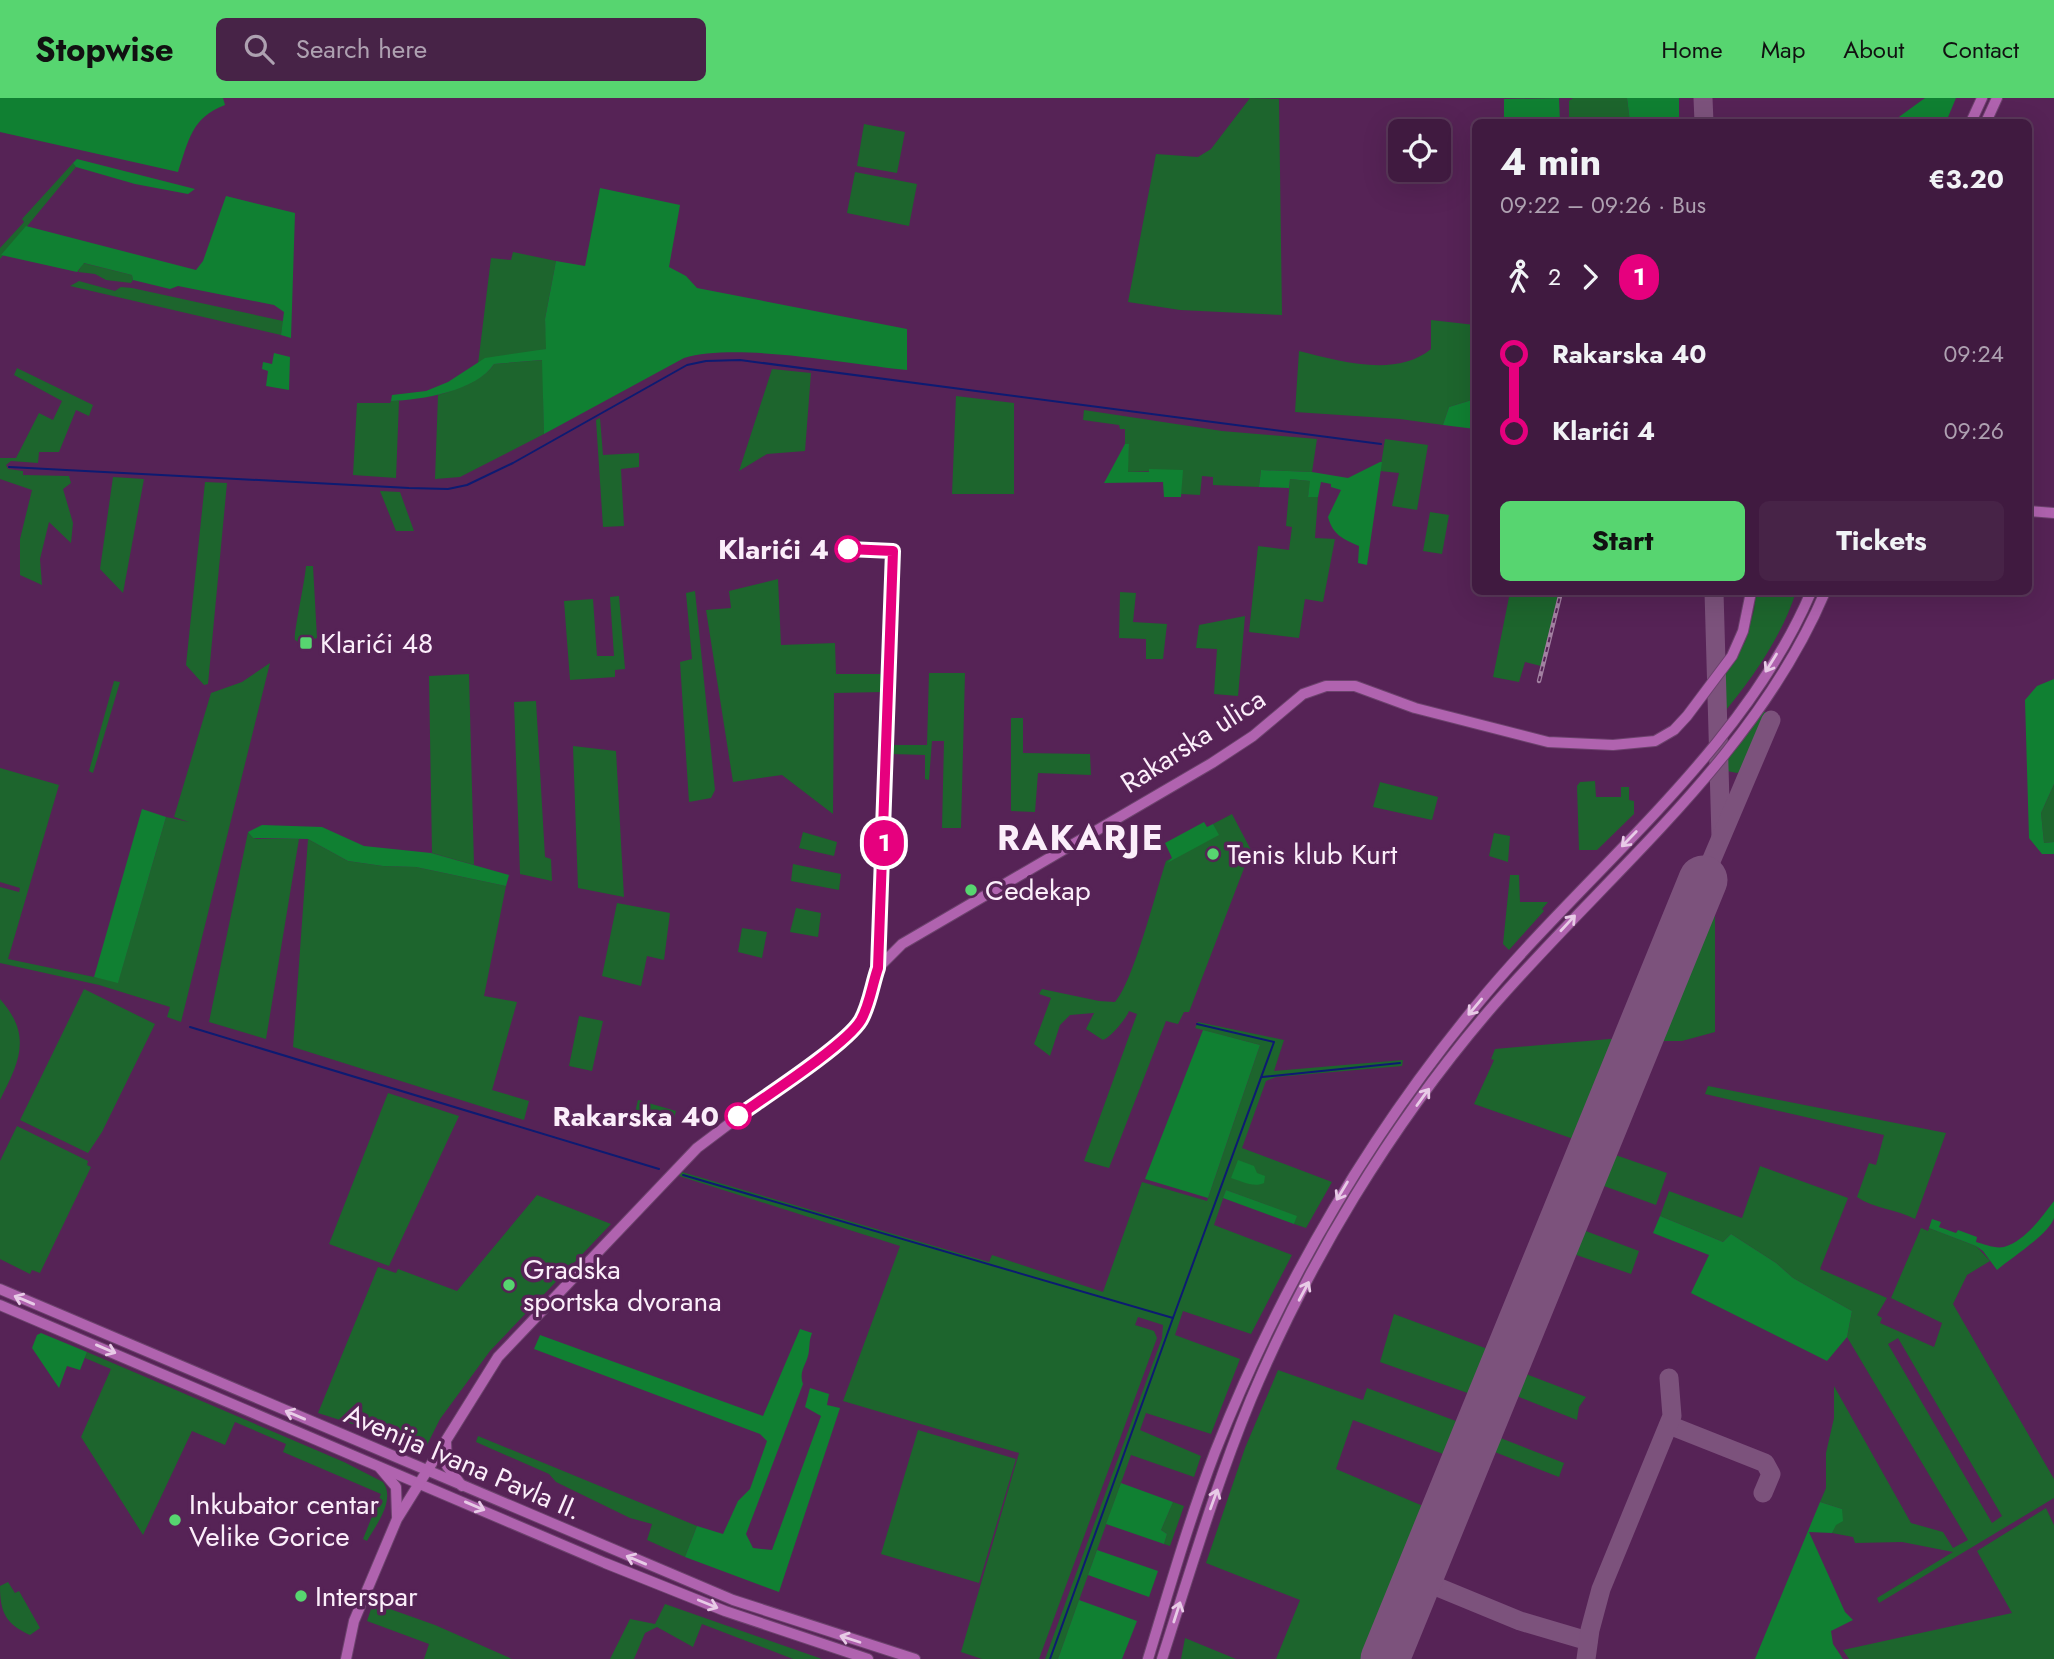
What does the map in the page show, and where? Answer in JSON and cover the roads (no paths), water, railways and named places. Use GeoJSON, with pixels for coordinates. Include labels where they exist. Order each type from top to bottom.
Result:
{"type":"FeatureCollection","features":[{"type":"Feature","properties":{"kind":"main road"},"geometry":{"type":"LineString","coordinates":[[1972,119],[1982,98]]}},
{"type":"Feature","properties":{"kind":"main road"},"geometry":{"type":"LineString","coordinates":[[1987,119],[1997,98]]}},
{"type":"Feature","properties":{"kind":"main road"},"geometry":{"type":"LineString","coordinates":[[2032,511],[2054,513]]}},
{"type":"Feature","properties":{"kind":"main road","name":"Rakarska ulica"},"geometry":{"type":"LineString","coordinates":[[446,1437],[498,1357],[716,1132],[851,1032],[865,1012],[878,968],[902,944],[1212,763],[1253,736],[1303,694],[1326,686],[1354,686],[1415,708],[1548,742],[1613,745],[1646,743],[1674,730],[1716,679],[1744,631],[1750,595]]}},
{"type":"Feature","properties":{"kind":"main road"},"geometry":{"type":"LineString","coordinates":[[1148,1659],[1214,1456],[1242,1387],[1324,1222],[1355,1171],[1402,1100],[1477,1004],[1718,740],[1791,632],[1810,595]]}},
{"type":"Feature","properties":{"kind":"main road"},"geometry":{"type":"LineString","coordinates":[[1162,1659],[1206,1519],[1252,1398],[1284,1327],[1357,1195],[1401,1128],[1486,1014],[1690,795],[1733,743],[1776,682],[1811,625],[1824,595]]}},
{"type":"Feature","properties":{"kind":"main road","name":"Avenija Ivana Pavla II."},"geometry":{"type":"LineString","coordinates":[[0,1289],[733,1600],[915,1659]]}},
{"type":"Feature","properties":{"kind":"main road","name":"Avenija Ivana Pavla II."},"geometry":{"type":"LineString","coordinates":[[0,1305],[725,1611],[868,1659]]}},
{"type":"Feature","properties":{"kind":"main road"},"geometry":{"type":"LineString","coordinates":[[346,1659],[353,1626],[397,1519],[446,1437]]}},
{"type":"Feature","properties":{"kind":"main road"},"geometry":{"type":"LineString","coordinates":[[446,1437],[447,1466],[464,1488]]}},
{"type":"Feature","properties":{"kind":"main road"},"geometry":{"type":"LineString","coordinates":[[375,1464],[396,1487],[397,1519]]}},
{"type":"Feature","properties":{"kind":"waterway"},"geometry":{"type":"LineString","coordinates":[[9,467],[448,489],[467,485],[513,463],[687,365],[706,361],[740,360],[1381,444]]}},
{"type":"Feature","properties":{"kind":"waterway"},"geometry":{"type":"LineString","coordinates":[[683,1175],[1173,1318],[1274,1042],[1197,1024]]}},
{"type":"Feature","properties":{"kind":"waterway"},"geometry":{"type":"LineString","coordinates":[[190,1027],[659,1169]]}},
{"type":"Feature","properties":{"kind":"waterway"},"geometry":{"type":"LineString","coordinates":[[1262,1077],[1400,1063]]}},
{"type":"Feature","properties":{"kind":"waterway"},"geometry":{"type":"LineString","coordinates":[[1050,1659],[1173,1318]]}},
{"type":"Feature","properties":{"kind":"railway"},"geometry":{"type":"LineString","coordinates":[[1539,681],[1560,595]]}},
{"type":"Feature","properties":{"kind":"place","name":"Klarići 4"},"geometry":{"type":"Point","coordinates":[848,549]}},
{"type":"Feature","properties":{"kind":"place","name":"Klarići 48"},"geometry":{"type":"Point","coordinates":[306,643]}},
{"type":"Feature","properties":{"kind":"place","name":"Tenis klub Kurt"},"geometry":{"type":"Point","coordinates":[1213,854]}},
{"type":"Feature","properties":{"kind":"place","name":"Cedekap"},"geometry":{"type":"Point","coordinates":[971,890]}},
{"type":"Feature","properties":{"kind":"place","name":"Rakarska 40"},"geometry":{"type":"Point","coordinates":[738,1116]}},
{"type":"Feature","properties":{"kind":"place","name":"Gradska sportska dvorana"},"geometry":{"type":"Point","coordinates":[509,1285]}},
{"type":"Feature","properties":{"kind":"place","name":"Inkubator centar Velike Gorice"},"geometry":{"type":"Point","coordinates":[175,1520]}},
{"type":"Feature","properties":{"kind":"place","name":"Interspar"},"geometry":{"type":"Point","coordinates":[301,1596]}},
{"type":"Feature","properties":{"kind":"district","name":"RAKARJE"},"geometry":{"type":"Point","coordinates":[1081,838]}}]}
